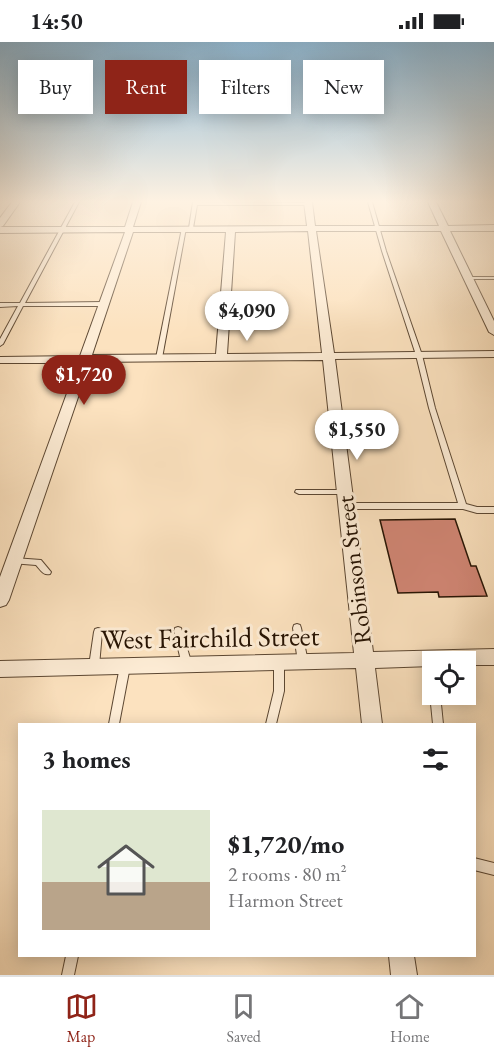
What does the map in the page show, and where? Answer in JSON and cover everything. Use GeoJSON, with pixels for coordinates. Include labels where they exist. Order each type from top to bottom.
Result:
{"type":"FeatureCollection","features":[{"type":"Feature","properties":{"kind":"street"},"geometry":{"type":"LineString","coordinates":[[0,600],[123,246]]}},
{"type":"Feature","properties":{"kind":"street"},"geometry":{"type":"LineString","coordinates":[[221,357],[230,246]]}},
{"type":"Feature","properties":{"kind":"street","name":"Robinson Street"},"geometry":{"type":"LineString","coordinates":[[314,246],[372,723]]}},
{"type":"Feature","properties":{"kind":"street"},"geometry":{"type":"LineString","coordinates":[[454,246],[494,332]]}},
{"type":"Feature","properties":{"kind":"street"},"geometry":{"type":"LineString","coordinates":[[0,360],[494,354]]}},
{"type":"Feature","properties":{"kind":"street","name":"West Fairchild Street"},"geometry":{"type":"LineString","coordinates":[[476,659],[494,657]]}},
{"type":"Feature","properties":{"kind":"street","name":"West Fairchild Street"},"geometry":{"type":"LineString","coordinates":[[0,669],[364,661],[422,664]]}},
{"type":"Feature","properties":{"kind":"street"},"geometry":{"type":"LineString","coordinates":[[402,957],[404,975]]}},
{"type":"Feature","properties":{"kind":"lane"},"geometry":{"type":"LineString","coordinates":[[0,344],[54,246]]}},
{"type":"Feature","properties":{"kind":"lane"},"geometry":{"type":"LineString","coordinates":[[159,358],[184,246]]}},
{"type":"Feature","properties":{"kind":"lane"},"geometry":{"type":"LineString","coordinates":[[383,246],[419,355],[432,408],[463,506]]}},
{"type":"Feature","properties":{"kind":"lane"},"geometry":{"type":"LineString","coordinates":[[469,278],[494,278]]}},
{"type":"Feature","properties":{"kind":"lane"},"geometry":{"type":"LineString","coordinates":[[0,305],[104,304]]}},
{"type":"Feature","properties":{"kind":"lane"},"geometry":{"type":"LineString","coordinates":[[299,492],[346,499],[494,510]]}},
{"type":"Feature","properties":{"kind":"lane"},"geometry":{"type":"LineString","coordinates":[[14,561],[38,562],[47,572]]}},
{"type":"Feature","properties":{"kind":"lane"},"geometry":{"type":"LineString","coordinates":[[297,628],[303,662]]}},
{"type":"Feature","properties":{"kind":"lane"},"geometry":{"type":"LineString","coordinates":[[178,631],[187,665]]}},
{"type":"Feature","properties":{"kind":"lane"},"geometry":{"type":"LineString","coordinates":[[94,667],[98,632]]}},
{"type":"Feature","properties":{"kind":"lane"},"geometry":{"type":"LineString","coordinates":[[271,723],[279,692],[279,663]]}},
{"type":"Feature","properties":{"kind":"lane"},"geometry":{"type":"LineString","coordinates":[[114,723],[124,666]]}},
{"type":"Feature","properties":{"kind":"lane"},"geometry":{"type":"LineString","coordinates":[[436,705],[438,723]]}},
{"type":"Feature","properties":{"kind":"lane"},"geometry":{"type":"LineString","coordinates":[[476,864],[494,869]]}},
{"type":"Feature","properties":{"kind":"lane"},"geometry":{"type":"LineString","coordinates":[[68,975],[72,957]]}},
{"type":"Feature","properties":{"kind":"building"},"geometry":{"type":"Polygon","coordinates":[[[455,519],[471,566],[476,566],[487,596],[439,597],[438,592],[398,593],[380,520],[455,519]]]}}]}
